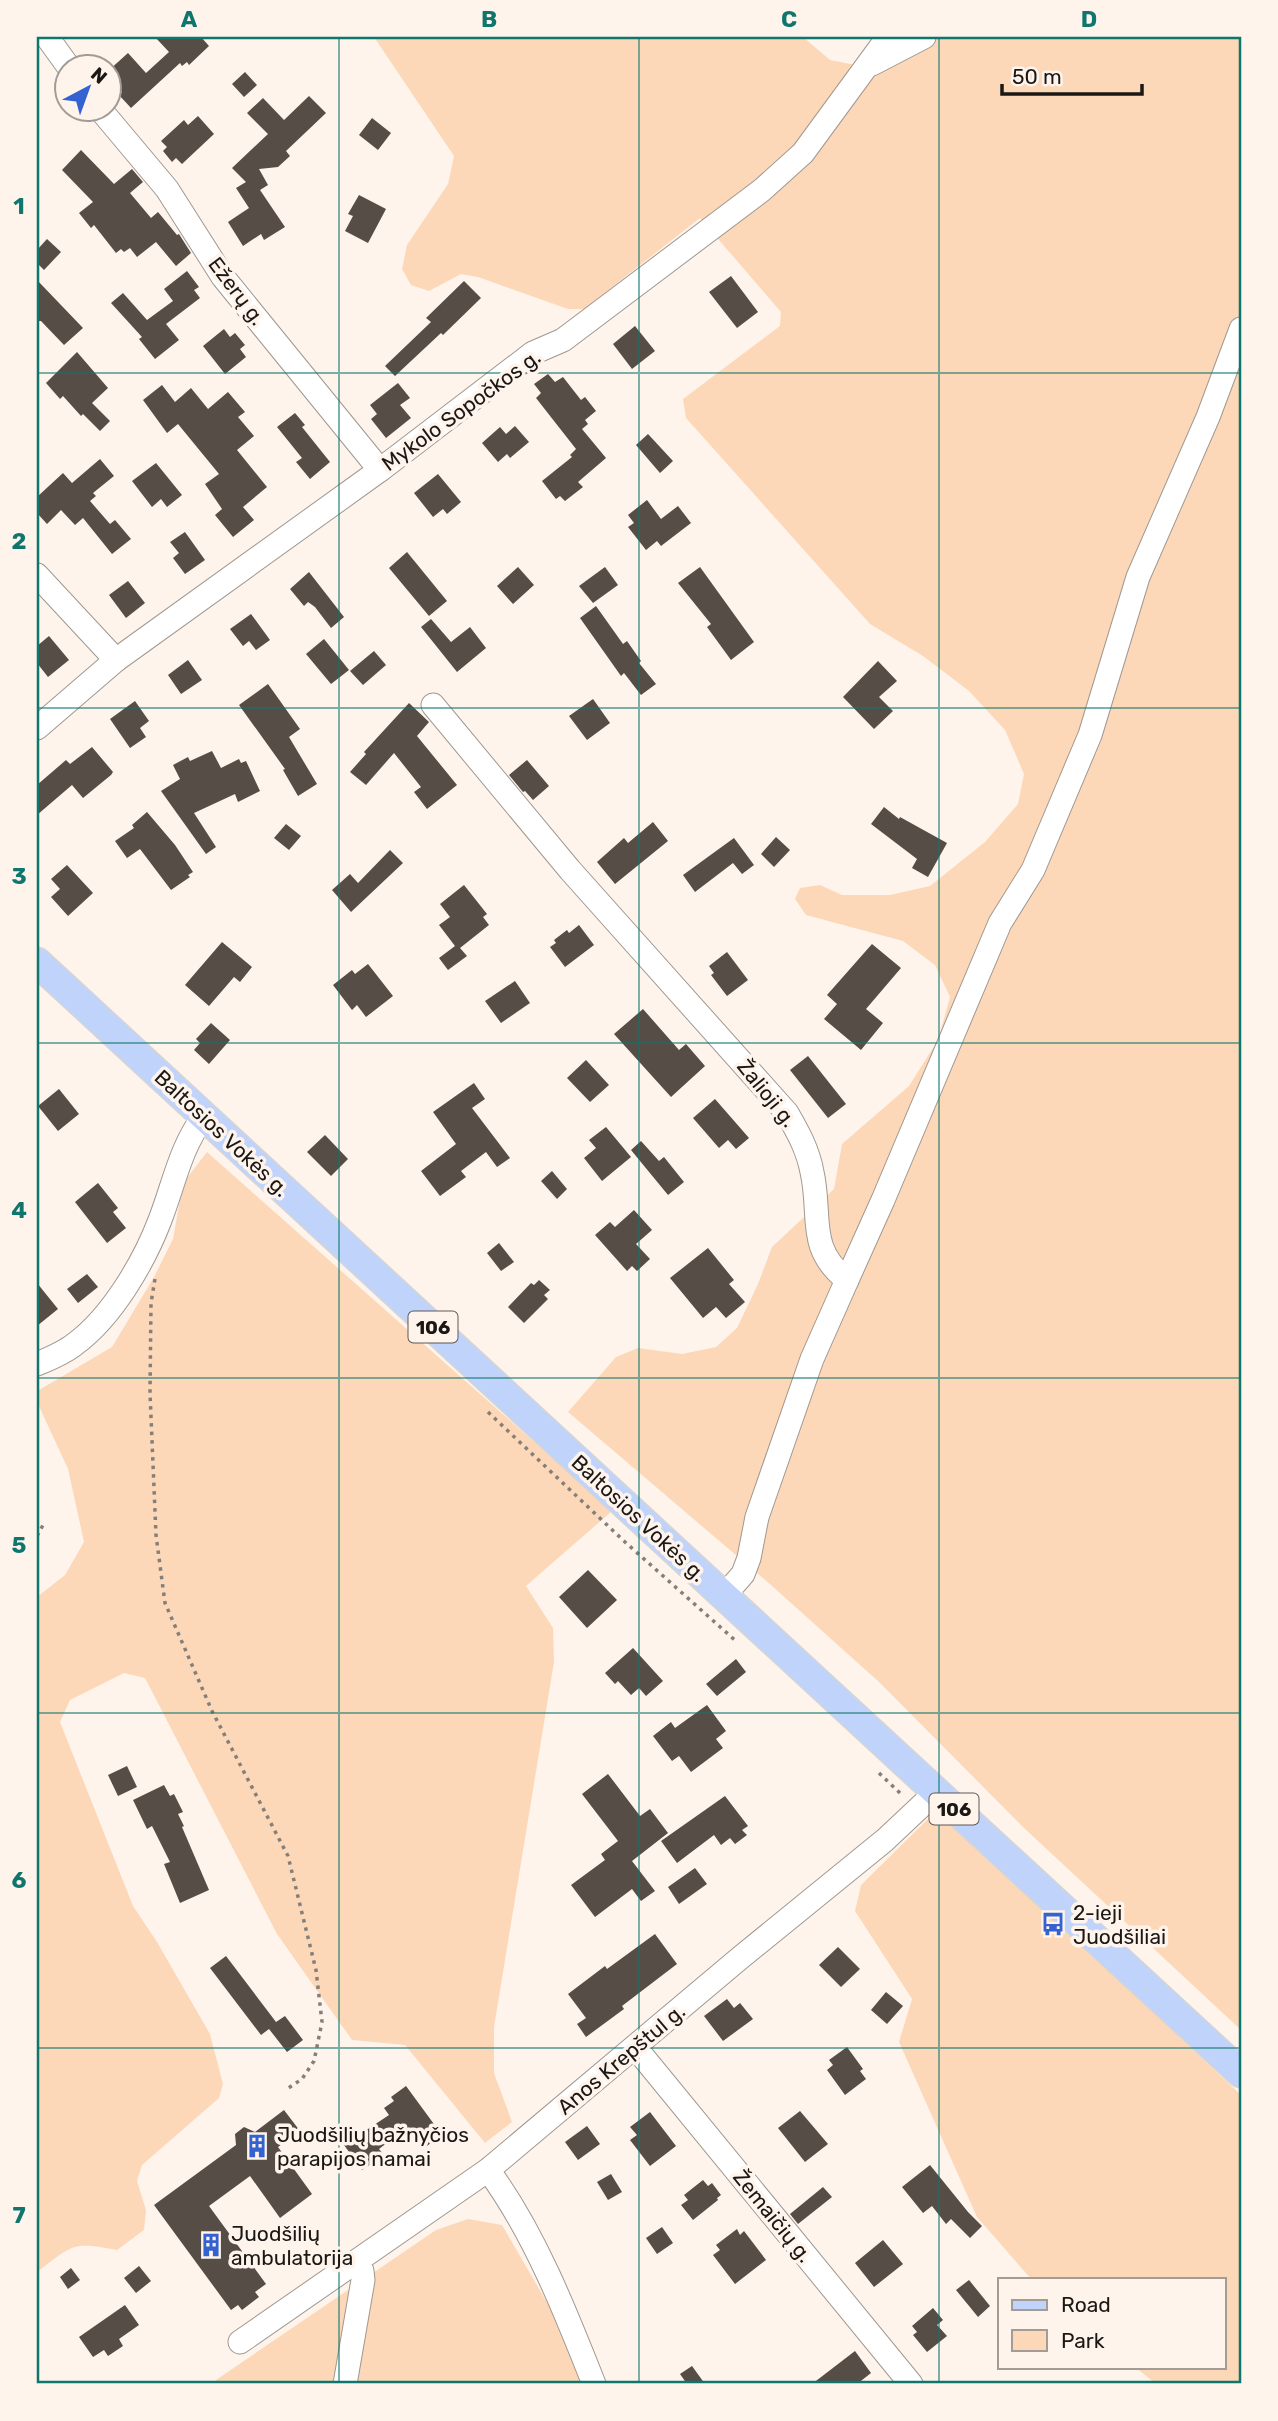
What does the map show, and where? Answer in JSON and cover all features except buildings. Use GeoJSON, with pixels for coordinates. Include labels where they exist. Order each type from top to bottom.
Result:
{"type":"FeatureCollection","features":[{"type":"Feature","properties":{"kind":"main road","name":"Baltosios Vokės g."},"geometry":{"type":"LineString","coordinates":[[37,962],[1241,2073]]}},
{"type":"Feature","properties":{"kind":"street"},"geometry":{"type":"LineString","coordinates":[[47,37],[58,52]]}},
{"type":"Feature","properties":{"kind":"street","name":"Mykolo Sopočkos g."},"geometry":{"type":"LineString","coordinates":[[37,728],[116,660],[380,470],[533,353],[563,340],[762,190],[803,153],[888,37]]}},
{"type":"Feature","properties":{"kind":"street"},"geometry":{"type":"LineString","coordinates":[[866,67],[924,37]]}},
{"type":"Feature","properties":{"kind":"street","name":"Ežerų g."},"geometry":{"type":"LineString","coordinates":[[111,122],[167,189],[223,277],[380,470]]}},
{"type":"Feature","properties":{"kind":"street"},"geometry":{"type":"LineString","coordinates":[[723,1597],[743,1574],[749,1558],[757,1517],[812,1359],[883,1200],[1000,923],[1033,870],[1090,735],[1138,577],[1208,417],[1241,328]]}},
{"type":"Feature","properties":{"kind":"street"},"geometry":{"type":"LineString","coordinates":[[37,575],[116,660]]}},
{"type":"Feature","properties":{"kind":"street","name":"Žalioji g."},"geometry":{"type":"LineString","coordinates":[[433,705],[570,870],[787,1113],[802,1139],[813,1174],[816,1235],[825,1258],[834,1270],[847,1280]]}},
{"type":"Feature","properties":{"kind":"street"},"geometry":{"type":"LineString","coordinates":[[37,1364],[75,1345],[98,1323],[128,1282],[159,1223],[184,1147],[204,1116]]}},
{"type":"Feature","properties":{"kind":"street","name":"Anos Krepštul g."},"geometry":{"type":"LineString","coordinates":[[240,2342],[488,2170],[885,1840],[936,1792]]}},
{"type":"Feature","properties":{"kind":"street","name":"Žemaičių g."},"geometry":{"type":"LineString","coordinates":[[635,2047],[911,2384]]}},
{"type":"Feature","properties":{"kind":"street"},"geometry":{"type":"LineString","coordinates":[[488,2170],[503,2190],[561,2301],[594,2384]]}},
{"type":"Feature","properties":{"kind":"street"},"geometry":{"type":"LineString","coordinates":[[345,2384],[363,2280],[362,2271],[356,2262]]}},
{"type":"Feature","properties":{"kind":"path"},"geometry":{"type":"LineString","coordinates":[[156,1270],[151,1303],[150,1393],[156,1535],[165,1603],[212,1711],[288,1856],[316,1970],[322,2022],[314,2061],[302,2079],[287,2089]]}},
{"type":"Feature","properties":{"kind":"path"},"geometry":{"type":"LineString","coordinates":[[37,1536],[43,1525]]}},
{"type":"Feature","properties":{"kind":"green space"},"geometry":{"type":"Polygon","coordinates":[[[374,37],[803,37],[830,60],[866,67],[934,37],[1241,37],[1241,2030],[1024,1828],[879,1682],[771,1585],[568,1412],[616,1357],[638,1348],[682,1354],[716,1347],[737,1328],[772,1247],[834,1189],[842,1144],[909,1086],[938,1040],[950,997],[935,965],[903,941],[806,915],[795,899],[800,888],[820,885],[842,895],[890,895],[930,886],[985,842],[1018,804],[1024,774],[1005,730],[969,691],[923,656],[870,624],[686,418],[683,399],[780,326],[781,312],[700,218],[584,309],[568,309],[478,277],[461,274],[429,291],[411,285],[402,269],[407,245],[448,184],[454,156],[374,37]]]}},
{"type":"Feature","properties":{"kind":"green space"},"geometry":{"type":"Polygon","coordinates":[[[207,1152],[612,1511],[526,1586],[553,1628],[554,1662],[494,2027],[494,2073],[512,2122],[485,2143],[405,2045],[352,2040],[277,1934],[145,1678],[124,1673],[70,1700],[60,1722],[133,1906],[210,2034],[223,2084],[219,2098],[142,2165],[137,2181],[146,2210],[144,2230],[117,2250],[90,2246],[73,2248],[37,2272],[37,1597],[65,1575],[84,1542],[68,1469],[38,1404],[39,1390],[112,1347],[154,1277],[173,1239],[183,1183],[207,1152]]]}},
{"type":"Feature","properties":{"kind":"green space"},"geometry":{"type":"Polygon","coordinates":[[[938,1809],[1241,2095],[1241,2384],[1156,2384],[1136,2368],[1226,2368],[1226,2278],[1030,2278],[977,2217],[899,2042],[912,1999],[855,1911],[861,1885],[938,1809]]]}},
{"type":"Feature","properties":{"kind":"green space"},"geometry":{"type":"Polygon","coordinates":[[[468,2219],[502,2225],[549,2306],[581,2384],[218,2384],[216,2380],[436,2230],[468,2219]]]}},
{"type":"Feature","properties":{"kind":"place","name":"2-ieji Juodšiliai"},"geometry":{"type":"Point","coordinates":[1053,1924]}},
{"type":"Feature","properties":{"kind":"place","name":"Juodšilių bažnyčios parapijos namai"},"geometry":{"type":"Point","coordinates":[257,2146]}},
{"type":"Feature","properties":{"kind":"place","name":"Juodšilių ambulatorija"},"geometry":{"type":"Point","coordinates":[211,2245]}}]}
